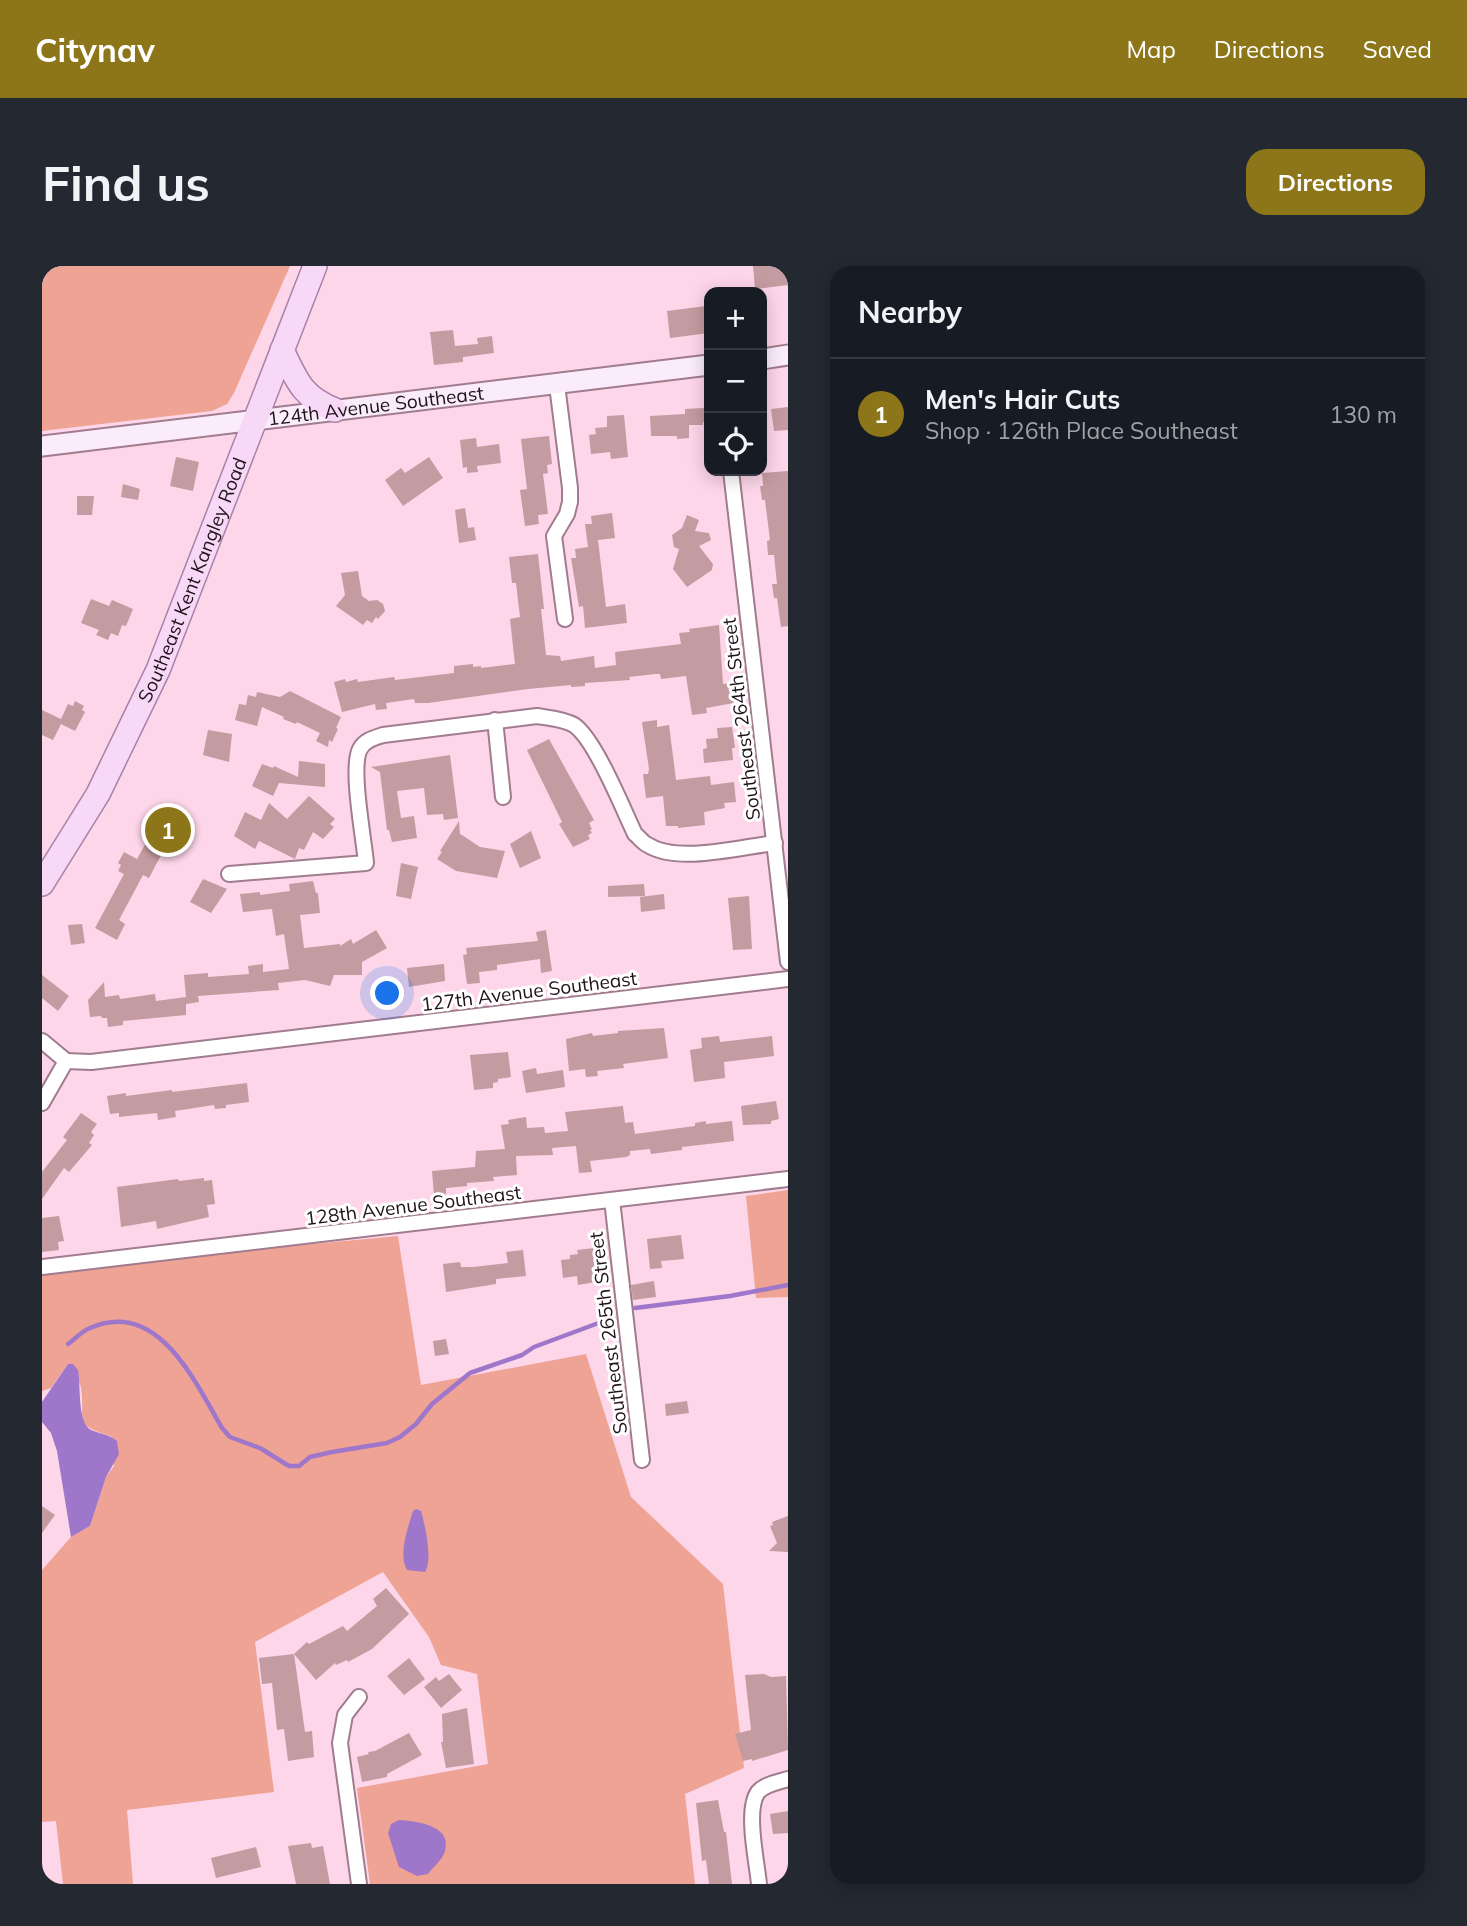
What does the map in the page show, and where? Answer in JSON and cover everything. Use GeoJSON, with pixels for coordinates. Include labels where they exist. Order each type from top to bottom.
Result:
{"type":"FeatureCollection","features":[{"type":"Feature","properties":{"kind":"main road","name":"Southeast Kent Kangley Road"},"geometry":{"type":"LineString","coordinates":[[42,884],[98,794],[158,670],[314,266]]}},
{"type":"Feature","properties":{"kind":"main road"},"geometry":{"type":"LineString","coordinates":[[282,350],[308,395],[316,402],[335,410]]}},
{"type":"Feature","properties":{"kind":"street"},"geometry":{"type":"LineString","coordinates":[[767,358],[788,355]]}},
{"type":"Feature","properties":{"kind":"street","name":"124th Avenue Southeast"},"geometry":{"type":"LineString","coordinates":[[42,446],[704,366]]}},
{"type":"Feature","properties":{"kind":"street"},"geometry":{"type":"LineString","coordinates":[[557,385],[570,488],[567,514],[554,536],[565,619]]}},
{"type":"Feature","properties":{"kind":"street","name":"Southeast 264th Street"},"geometry":{"type":"LineString","coordinates":[[732,476],[788,962]]}},
{"type":"Feature","properties":{"kind":"street"},"geometry":{"type":"LineString","coordinates":[[229,874],[366,863],[356,773],[360,749],[369,739],[537,716],[574,725],[587,738],[635,834],[648,845],[666,852],[688,854],[775,843]]}},
{"type":"Feature","properties":{"kind":"street"},"geometry":{"type":"LineString","coordinates":[[495,720],[503,797]]}},
{"type":"Feature","properties":{"kind":"street","name":"127th Avenue Southeast"},"geometry":{"type":"LineString","coordinates":[[66,1061],[91,1062],[788,979]]}},
{"type":"Feature","properties":{"kind":"street"},"geometry":{"type":"LineString","coordinates":[[42,1041],[66,1061],[42,1103]]}},
{"type":"Feature","properties":{"kind":"street","name":"128th Avenue Southeast"},"geometry":{"type":"LineString","coordinates":[[42,1267],[788,1179]]}},
{"type":"Feature","properties":{"kind":"street","name":"Southeast 265th Street"},"geometry":{"type":"LineString","coordinates":[[612,1200],[642,1460]]}},
{"type":"Feature","properties":{"kind":"street"},"geometry":{"type":"LineString","coordinates":[[359,1697],[345,1715],[340,1743],[359,1884]]}},
{"type":"Feature","properties":{"kind":"street"},"geometry":{"type":"LineString","coordinates":[[759,1884],[752,1813],[754,1801],[763,1787],[788,1779]]}},
{"type":"Feature","properties":{"kind":"shaded area"},"geometry":{"type":"Polygon","coordinates":[[[42,266],[290,266],[227,404],[212,411],[42,431],[42,266]]]}},
{"type":"Feature","properties":{"kind":"shaded area"},"geometry":{"type":"Polygon","coordinates":[[[788,1190],[788,1297],[756,1298],[746,1196],[788,1190]]]}},
{"type":"Feature","properties":{"kind":"shaded area"},"geometry":{"type":"Polygon","coordinates":[[[398,1236],[421,1385],[586,1354],[631,1497],[723,1584],[744,1768],[685,1794],[695,1884],[370,1884],[357,1788],[488,1764],[477,1674],[441,1665],[429,1637],[383,1572],[255,1642],[274,1792],[127,1810],[133,1884],[63,1884],[56,1821],[42,1822],[42,1570],[71,1537],[90,1526],[106,1477],[114,1466],[111,1436],[85,1425],[80,1385],[68,1364],[51,1388],[42,1391],[42,1274],[398,1236]]]}},
{"type":"Feature","properties":{"kind":"shaded area"},"geometry":{"type":"Polygon","coordinates":[[[68,1364],[73,1364],[78,1370],[83,1420],[91,1430],[117,1441],[119,1454],[106,1477],[90,1526],[71,1537],[57,1451],[51,1433],[42,1422],[42,1402],[68,1364]]]}},
{"type":"Feature","properties":{"kind":"shaded area"},"geometry":{"type":"Polygon","coordinates":[[[413,1511],[421,1511],[428,1542],[425,1572],[407,1570],[403,1557],[407,1533],[413,1511]]]}},
{"type":"Feature","properties":{"kind":"shaded area"},"geometry":{"type":"Polygon","coordinates":[[[399,1820],[431,1826],[443,1835],[446,1842],[444,1854],[428,1874],[417,1876],[399,1867],[388,1833],[391,1824],[399,1820]]]}},
{"type":"Feature","properties":{"kind":"building"},"geometry":{"type":"Polygon","coordinates":[[[753,266],[788,266],[788,285],[755,287],[753,266]]]}},
{"type":"Feature","properties":{"kind":"building"},"geometry":{"type":"Polygon","coordinates":[[[704,306],[704,334],[670,338],[667,311],[704,306]]]}},
{"type":"Feature","properties":{"kind":"building"},"geometry":{"type":"Polygon","coordinates":[[[453,330],[455,346],[478,344],[477,338],[492,336],[494,353],[463,357],[463,362],[434,365],[430,332],[453,330]]]}},
{"type":"Feature","properties":{"kind":"building"},"geometry":{"type":"Polygon","coordinates":[[[788,407],[788,430],[774,431],[771,409],[788,407]]]}},
{"type":"Feature","properties":{"kind":"building"},"geometry":{"type":"Polygon","coordinates":[[[704,408],[703,425],[689,425],[689,438],[651,436],[650,416],[685,414],[685,409],[704,408]]]}},
{"type":"Feature","properties":{"kind":"building"},"geometry":{"type":"Polygon","coordinates":[[[624,415],[628,457],[611,459],[610,452],[591,454],[589,435],[596,434],[595,428],[607,427],[607,416],[624,415]]]}},
{"type":"Feature","properties":{"kind":"building"},"geometry":{"type":"Polygon","coordinates":[[[549,436],[552,464],[547,465],[548,473],[543,474],[548,514],[538,515],[539,524],[525,526],[520,490],[527,489],[521,439],[549,436]]]}},
{"type":"Feature","properties":{"kind":"building"},"geometry":{"type":"Polygon","coordinates":[[[476,438],[477,447],[499,444],[501,463],[477,466],[478,472],[467,473],[467,467],[463,468],[460,440],[476,438]]]}},
{"type":"Feature","properties":{"kind":"building"},"geometry":{"type":"Polygon","coordinates":[[[176,457],[199,462],[193,491],[170,486],[176,457]]]}},
{"type":"Feature","properties":{"kind":"building"},"geometry":{"type":"Polygon","coordinates":[[[429,457],[443,478],[403,506],[385,480],[401,468],[405,473],[429,457]]]}},
{"type":"Feature","properties":{"kind":"building"},"geometry":{"type":"Polygon","coordinates":[[[788,471],[788,626],[781,627],[772,584],[777,584],[774,555],[768,555],[767,541],[770,540],[765,500],[762,500],[760,486],[763,486],[762,476],[767,476],[767,473],[788,471]]]}},
{"type":"Feature","properties":{"kind":"building"},"geometry":{"type":"Polygon","coordinates":[[[123,484],[140,489],[138,500],[121,497],[123,484]]]}},
{"type":"Feature","properties":{"kind":"building"},"geometry":{"type":"Polygon","coordinates":[[[77,496],[94,496],[92,515],[77,515],[77,496]]]}},
{"type":"Feature","properties":{"kind":"building"},"geometry":{"type":"Polygon","coordinates":[[[465,508],[468,528],[474,527],[476,540],[459,543],[455,510],[465,508]]]}},
{"type":"Feature","properties":{"kind":"building"},"geometry":{"type":"Polygon","coordinates":[[[612,513],[615,538],[598,540],[606,607],[625,604],[627,623],[585,628],[583,606],[579,607],[571,558],[576,558],[575,549],[588,547],[585,524],[592,524],[591,516],[612,513]]]}},
{"type":"Feature","properties":{"kind":"building"},"geometry":{"type":"Polygon","coordinates":[[[687,515],[699,520],[695,531],[709,533],[711,540],[699,546],[713,564],[712,570],[687,587],[673,569],[679,549],[674,547],[672,535],[682,528],[687,515]]]}},
{"type":"Feature","properties":{"kind":"building"},"geometry":{"type":"Polygon","coordinates":[[[538,554],[546,655],[560,656],[561,661],[594,656],[595,668],[616,665],[615,652],[681,644],[679,633],[719,625],[723,684],[731,683],[734,703],[706,708],[707,713],[692,715],[686,676],[661,679],[660,674],[655,674],[629,677],[630,680],[585,683],[585,686],[528,689],[428,703],[415,703],[414,699],[386,703],[387,709],[376,710],[375,704],[342,712],[334,682],[394,677],[395,680],[454,673],[454,666],[473,664],[473,667],[481,668],[515,664],[510,619],[520,617],[516,583],[512,583],[509,557],[538,554]]]}},
{"type":"Feature","properties":{"kind":"building"},"geometry":{"type":"Polygon","coordinates":[[[358,571],[362,596],[369,601],[377,600],[383,604],[385,611],[372,623],[367,620],[363,625],[336,606],[345,595],[341,573],[358,571]]]}},
{"type":"Feature","properties":{"kind":"building"},"geometry":{"type":"Polygon","coordinates":[[[91,599],[109,606],[112,600],[133,609],[126,626],[122,625],[118,636],[111,633],[108,640],[96,635],[99,630],[81,623],[91,599]]]}},
{"type":"Feature","properties":{"kind":"building"},"geometry":{"type":"Polygon","coordinates":[[[290,691],[341,717],[328,747],[316,741],[320,733],[297,722],[296,724],[283,719],[284,717],[262,707],[257,726],[235,720],[239,704],[246,705],[248,695],[256,697],[257,692],[280,697],[290,691]]]}},
{"type":"Feature","properties":{"kind":"building"},"geometry":{"type":"Polygon","coordinates":[[[75,701],[84,706],[82,710],[85,712],[75,731],[61,724],[53,740],[42,735],[42,710],[61,719],[68,704],[73,706],[75,701]]]}},
{"type":"Feature","properties":{"kind":"building"},"geometry":{"type":"Polygon","coordinates":[[[657,720],[657,727],[669,725],[676,780],[710,776],[711,785],[734,782],[736,802],[724,803],[725,808],[704,812],[705,825],[678,828],[666,826],[663,796],[646,798],[643,774],[648,774],[649,769],[642,722],[657,720]]]}},
{"type":"Feature","properties":{"kind":"building"},"geometry":{"type":"Polygon","coordinates":[[[732,727],[735,748],[732,748],[733,760],[704,763],[703,749],[707,748],[706,739],[718,738],[717,728],[732,727]]]}},
{"type":"Feature","properties":{"kind":"building"},"geometry":{"type":"Polygon","coordinates":[[[208,730],[232,734],[229,762],[203,755],[208,730]]]}},
{"type":"Feature","properties":{"kind":"building"},"geometry":{"type":"Polygon","coordinates":[[[549,739],[594,820],[589,823],[592,829],[592,833],[588,835],[590,839],[573,847],[559,824],[562,822],[527,750],[549,739]]]}},
{"type":"Feature","properties":{"kind":"building"},"geometry":{"type":"Polygon","coordinates":[[[450,755],[458,818],[444,820],[443,814],[427,815],[424,788],[397,791],[401,818],[414,816],[417,838],[392,842],[387,830],[380,772],[371,767],[450,755]]]}},
{"type":"Feature","properties":{"kind":"building"},"geometry":{"type":"Polygon","coordinates":[[[299,761],[325,764],[325,787],[279,783],[273,796],[252,786],[262,764],[273,768],[274,766],[298,777],[299,761]]]}},
{"type":"Feature","properties":{"kind":"building"},"geometry":{"type":"Polygon","coordinates":[[[309,796],[335,819],[330,824],[334,827],[323,839],[313,832],[304,850],[299,848],[295,859],[259,841],[255,849],[234,836],[245,812],[261,820],[269,803],[287,819],[309,796]]]}},
{"type":"Feature","properties":{"kind":"building"},"geometry":{"type":"Polygon","coordinates":[[[161,816],[184,829],[176,844],[169,840],[149,878],[143,875],[119,920],[125,924],[117,940],[95,928],[124,874],[118,871],[121,865],[118,863],[124,852],[137,859],[161,816]]]}},
{"type":"Feature","properties":{"kind":"building"},"geometry":{"type":"Polygon","coordinates":[[[459,821],[460,834],[480,847],[505,851],[497,878],[456,871],[437,859],[459,821]]]}},
{"type":"Feature","properties":{"kind":"building"},"geometry":{"type":"Polygon","coordinates":[[[531,831],[541,858],[520,868],[510,844],[531,831]]]}},
{"type":"Feature","properties":{"kind":"building"},"geometry":{"type":"Polygon","coordinates":[[[401,863],[418,867],[411,899],[396,896],[401,863]]]}},
{"type":"Feature","properties":{"kind":"building"},"geometry":{"type":"Polygon","coordinates":[[[203,879],[227,889],[211,913],[190,902],[203,879]]]}},
{"type":"Feature","properties":{"kind":"building"},"geometry":{"type":"Polygon","coordinates":[[[313,881],[318,893],[320,913],[300,915],[304,948],[340,946],[351,939],[353,944],[376,930],[387,948],[362,962],[362,975],[334,975],[330,986],[305,980],[278,983],[279,990],[198,996],[199,1002],[186,1004],[186,1015],[123,1021],[123,1025],[108,1027],[107,1018],[90,1017],[88,1000],[104,982],[105,997],[119,995],[120,999],[155,994],[156,1001],[186,997],[184,975],[208,973],[208,977],[249,974],[248,966],[263,964],[263,972],[289,969],[284,934],[276,936],[272,909],[243,912],[240,894],[260,892],[260,895],[290,891],[289,884],[313,881]]]}},
{"type":"Feature","properties":{"kind":"building"},"geometry":{"type":"Polygon","coordinates":[[[644,884],[645,896],[608,897],[608,886],[644,884]]]}},
{"type":"Feature","properties":{"kind":"building"},"geometry":{"type":"Polygon","coordinates":[[[664,894],[665,909],[641,912],[640,897],[664,894]]]}},
{"type":"Feature","properties":{"kind":"building"},"geometry":{"type":"Polygon","coordinates":[[[749,896],[752,949],[733,950],[728,898],[749,896]]]}},
{"type":"Feature","properties":{"kind":"building"},"geometry":{"type":"Polygon","coordinates":[[[82,924],[85,943],[71,945],[68,925],[82,924]]]}},
{"type":"Feature","properties":{"kind":"building"},"geometry":{"type":"Polygon","coordinates":[[[546,930],[552,971],[541,973],[540,959],[497,965],[497,970],[479,972],[480,983],[467,984],[463,955],[467,954],[466,948],[538,941],[536,932],[546,930]]]}},
{"type":"Feature","properties":{"kind":"building"},"geometry":{"type":"Polygon","coordinates":[[[444,964],[445,981],[409,987],[407,968],[444,964]]]}},
{"type":"Feature","properties":{"kind":"building"},"geometry":{"type":"Polygon","coordinates":[[[42,975],[69,996],[58,1011],[42,998],[42,975]]]}},
{"type":"Feature","properties":{"kind":"building"},"geometry":{"type":"Polygon","coordinates":[[[664,1028],[668,1058],[623,1064],[624,1068],[597,1071],[598,1076],[586,1077],[585,1069],[569,1071],[566,1039],[592,1033],[593,1036],[618,1031],[664,1028]]]}},
{"type":"Feature","properties":{"kind":"building"},"geometry":{"type":"Polygon","coordinates":[[[719,1036],[720,1042],[772,1036],[774,1056],[724,1062],[725,1078],[694,1082],[690,1050],[702,1048],[701,1038],[719,1036]]]}},
{"type":"Feature","properties":{"kind":"building"},"geometry":{"type":"Polygon","coordinates":[[[508,1052],[511,1077],[498,1079],[498,1082],[493,1083],[493,1088],[474,1090],[470,1055],[508,1052]]]}},
{"type":"Feature","properties":{"kind":"building"},"geometry":{"type":"Polygon","coordinates":[[[536,1068],[537,1074],[563,1070],[565,1087],[526,1093],[522,1071],[536,1068]]]}},
{"type":"Feature","properties":{"kind":"building"},"geometry":{"type":"Polygon","coordinates":[[[247,1083],[249,1102],[226,1105],[226,1108],[215,1109],[214,1105],[175,1111],[176,1117],[158,1120],[157,1113],[119,1117],[119,1113],[110,1114],[107,1096],[172,1092],[247,1083]]]}},
{"type":"Feature","properties":{"kind":"building"},"geometry":{"type":"Polygon","coordinates":[[[776,1101],[779,1119],[771,1121],[771,1124],[743,1125],[741,1106],[776,1101]]]}},
{"type":"Feature","properties":{"kind":"building"},"geometry":{"type":"Polygon","coordinates":[[[623,1106],[625,1123],[633,1122],[635,1134],[695,1126],[695,1123],[706,1121],[706,1124],[732,1121],[734,1141],[682,1147],[682,1150],[651,1154],[650,1149],[630,1151],[630,1155],[626,1157],[590,1161],[592,1172],[579,1173],[576,1146],[552,1148],[553,1155],[516,1156],[517,1175],[493,1177],[494,1181],[446,1188],[446,1194],[434,1195],[432,1171],[475,1167],[476,1151],[505,1149],[501,1125],[509,1124],[508,1120],[526,1117],[527,1128],[544,1127],[545,1133],[568,1131],[565,1112],[623,1106]]]}},
{"type":"Feature","properties":{"kind":"building"},"geometry":{"type":"Polygon","coordinates":[[[81,1113],[97,1124],[91,1132],[94,1135],[89,1143],[92,1145],[69,1172],[64,1168],[42,1199],[42,1172],[67,1140],[63,1137],[81,1113]]]}},
{"type":"Feature","properties":{"kind":"building"},"geometry":{"type":"Polygon","coordinates":[[[204,1178],[204,1181],[212,1180],[215,1204],[207,1205],[209,1217],[157,1229],[156,1221],[121,1227],[117,1187],[204,1178]]]}},
{"type":"Feature","properties":{"kind":"building"},"geometry":{"type":"Polygon","coordinates":[[[59,1216],[64,1241],[58,1242],[59,1250],[42,1252],[42,1218],[59,1216]]]}},
{"type":"Feature","properties":{"kind":"building"},"geometry":{"type":"Polygon","coordinates":[[[681,1235],[684,1259],[661,1261],[662,1268],[650,1269],[647,1239],[681,1235]]]}},
{"type":"Feature","properties":{"kind":"building"},"geometry":{"type":"Polygon","coordinates":[[[594,1248],[598,1279],[596,1282],[578,1285],[577,1276],[563,1278],[561,1260],[578,1254],[577,1250],[594,1248]]]}},
{"type":"Feature","properties":{"kind":"building"},"geometry":{"type":"Polygon","coordinates":[[[523,1250],[526,1276],[496,1279],[496,1284],[446,1292],[443,1264],[460,1262],[461,1267],[473,1267],[508,1263],[506,1252],[523,1250]]]}},
{"type":"Feature","properties":{"kind":"building"},"geometry":{"type":"Polygon","coordinates":[[[654,1281],[656,1297],[633,1300],[631,1285],[654,1281]]]}},
{"type":"Feature","properties":{"kind":"building"},"geometry":{"type":"Polygon","coordinates":[[[446,1339],[449,1354],[435,1356],[433,1341],[446,1339]]]}},
{"type":"Feature","properties":{"kind":"building"},"geometry":{"type":"Polygon","coordinates":[[[687,1401],[689,1413],[666,1416],[665,1404],[687,1401]]]}},
{"type":"Feature","properties":{"kind":"building"},"geometry":{"type":"Polygon","coordinates":[[[42,1506],[55,1515],[42,1533],[42,1506]]]}},
{"type":"Feature","properties":{"kind":"building"},"geometry":{"type":"Polygon","coordinates":[[[788,1516],[788,1552],[769,1551],[777,1543],[770,1526],[773,1525],[772,1522],[788,1516]]]}},
{"type":"Feature","properties":{"kind":"building"},"geometry":{"type":"Polygon","coordinates":[[[386,1588],[409,1614],[372,1649],[348,1662],[335,1663],[316,1680],[294,1654],[307,1642],[309,1644],[343,1626],[347,1631],[377,1606],[373,1599],[386,1588]]]}},
{"type":"Feature","properties":{"kind":"building"},"geometry":{"type":"Polygon","coordinates":[[[294,1654],[305,1732],[312,1731],[314,1757],[288,1761],[284,1729],[277,1730],[272,1683],[262,1684],[259,1658],[294,1654]]]}},
{"type":"Feature","properties":{"kind":"building"},"geometry":{"type":"Polygon","coordinates":[[[409,1658],[425,1679],[404,1695],[387,1676],[409,1658]]]}},
{"type":"Feature","properties":{"kind":"building"},"geometry":{"type":"Polygon","coordinates":[[[449,1674],[462,1690],[441,1708],[424,1687],[436,1677],[439,1681],[449,1674]]]}},
{"type":"Feature","properties":{"kind":"building"},"geometry":{"type":"Polygon","coordinates":[[[764,1674],[771,1677],[786,1676],[788,1750],[752,1761],[743,1761],[735,1734],[751,1730],[745,1675],[764,1674]]]}},
{"type":"Feature","properties":{"kind":"building"},"geometry":{"type":"Polygon","coordinates":[[[467,1708],[474,1764],[446,1768],[441,1742],[442,1714],[467,1708]]]}},
{"type":"Feature","properties":{"kind":"building"},"geometry":{"type":"Polygon","coordinates":[[[409,1733],[422,1755],[387,1774],[387,1777],[362,1782],[357,1757],[369,1754],[368,1752],[409,1733]]]}},
{"type":"Feature","properties":{"kind":"building"},"geometry":{"type":"Polygon","coordinates":[[[718,1800],[726,1832],[732,1884],[709,1884],[706,1860],[702,1861],[696,1803],[718,1800]]]}},
{"type":"Feature","properties":{"kind":"building"},"geometry":{"type":"Polygon","coordinates":[[[788,1811],[788,1833],[773,1834],[770,1814],[788,1811]]]}},
{"type":"Feature","properties":{"kind":"building"},"geometry":{"type":"Polygon","coordinates":[[[311,1843],[312,1848],[323,1846],[330,1884],[296,1884],[288,1846],[311,1843]]]}},
{"type":"Feature","properties":{"kind":"building"},"geometry":{"type":"Polygon","coordinates":[[[256,1847],[261,1867],[216,1878],[211,1858],[256,1847]]]}},
{"type":"Feature","properties":{"kind":"waterway"},"geometry":{"type":"LineString","coordinates":[[635,1308],[730,1296],[788,1285]]}},
{"type":"Feature","properties":{"kind":"waterway"},"geometry":{"type":"LineString","coordinates":[[68,1344],[87,1329],[114,1322],[136,1324],[155,1334],[186,1368],[230,1437],[260,1448],[289,1466],[299,1466],[310,1457],[387,1443],[400,1437],[416,1424],[432,1404],[470,1373],[612,1318]]}},
{"type":"Feature","properties":{"kind":"place","name":"Men's Hair Cuts"},"geometry":{"type":"Point","coordinates":[168,830]}}]}
